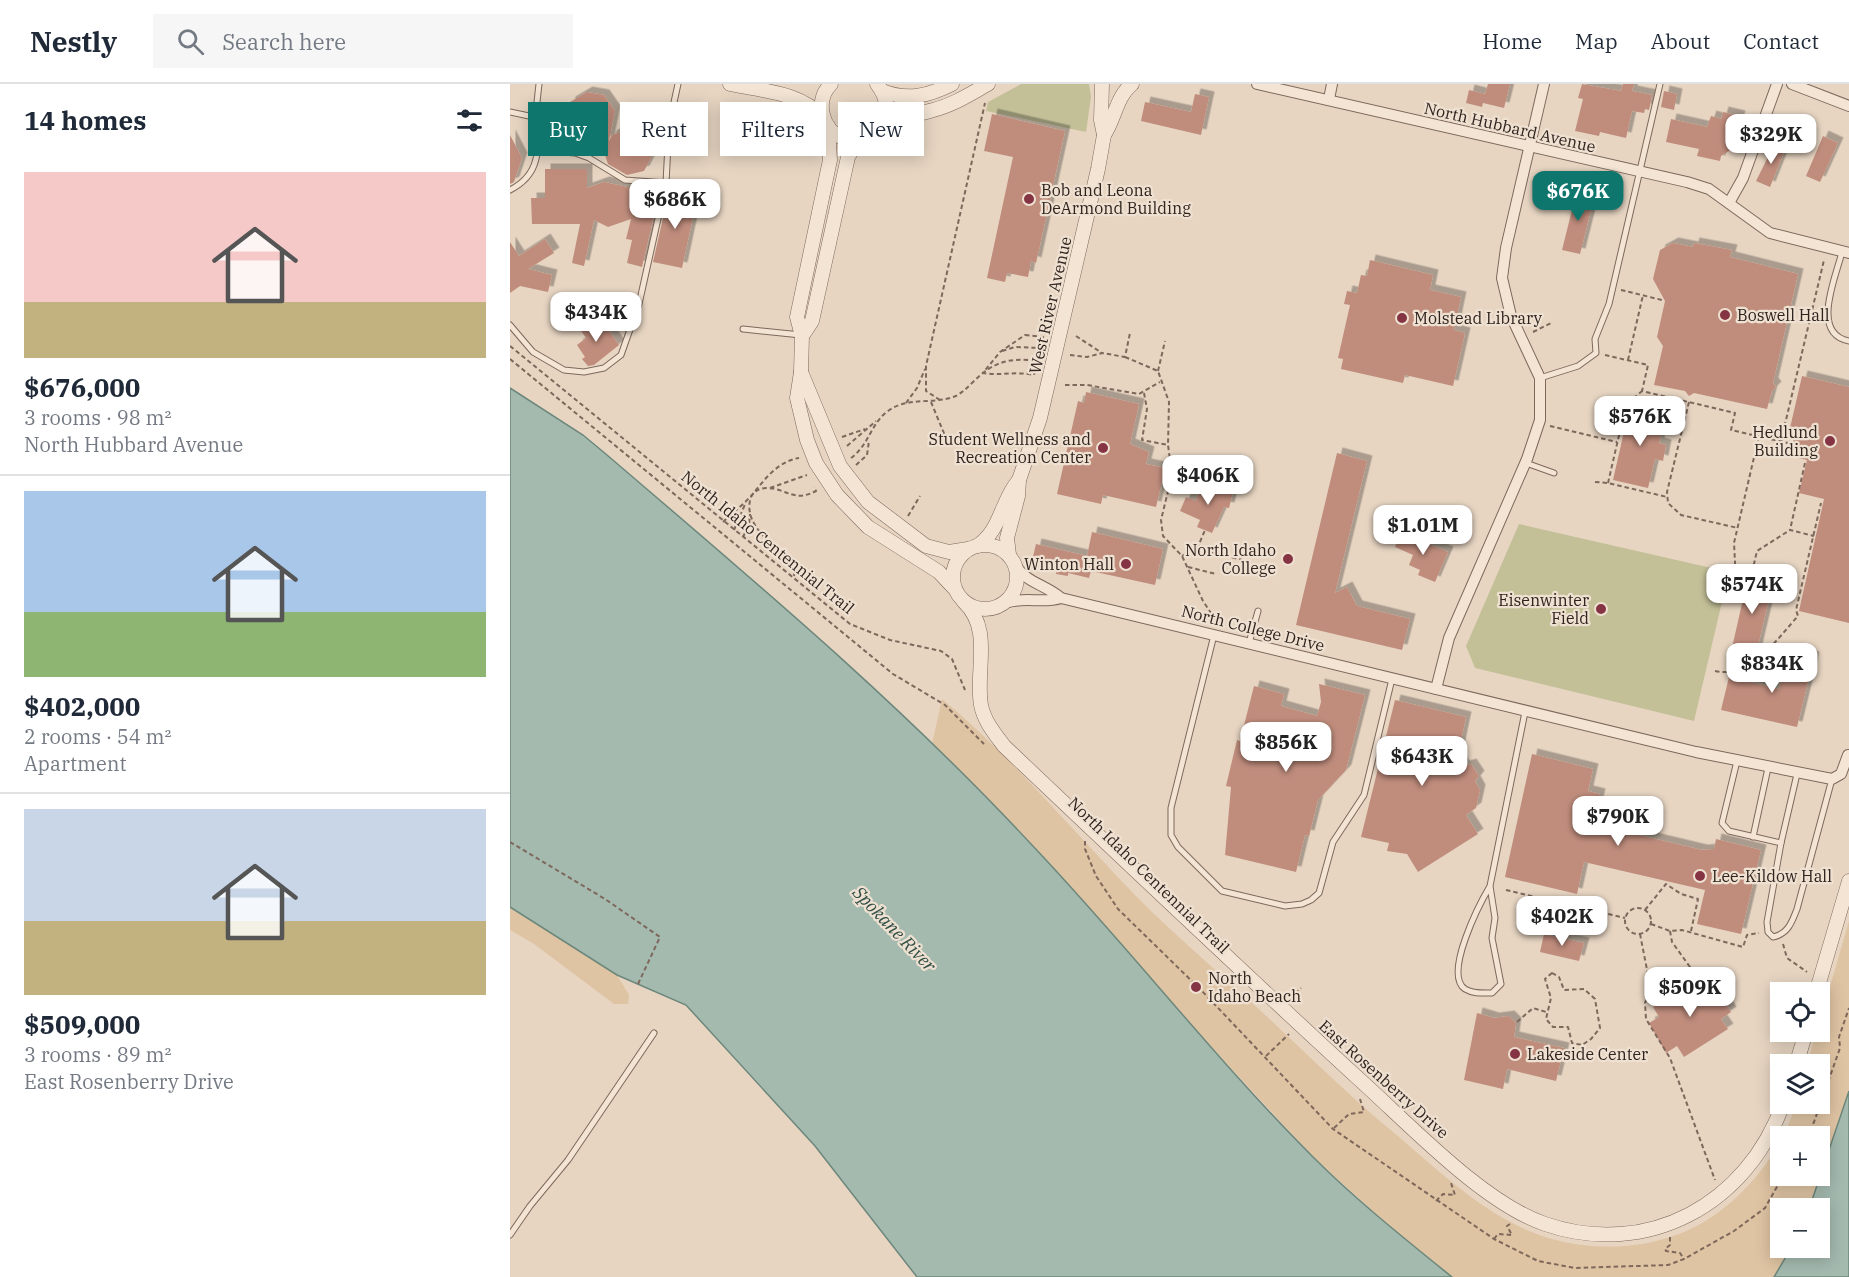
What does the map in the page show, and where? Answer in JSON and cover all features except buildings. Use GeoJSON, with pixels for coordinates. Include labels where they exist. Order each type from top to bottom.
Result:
{"type":"FeatureCollection","features":[{"type":"Feature","properties":{"kind":"street"},"geometry":{"type":"LineString","coordinates":[[730,84],[805,102]]}},
{"type":"Feature","properties":{"kind":"street"},"geometry":{"type":"LineString","coordinates":[[824,102],[823,98],[831,84]]}},
{"type":"Feature","properties":{"kind":"street"},"geometry":{"type":"LineString","coordinates":[[880,87],[910,97],[934,92],[952,84]]}},
{"type":"Feature","properties":{"kind":"street"},"geometry":{"type":"LineString","coordinates":[[924,112],[949,104],[988,84]]}},
{"type":"Feature","properties":{"kind":"street","name":"West River Avenue"},"geometry":{"type":"LineString","coordinates":[[1102,84],[1101,120],[1104,135]]}},
{"type":"Feature","properties":{"kind":"street"},"geometry":{"type":"LineString","coordinates":[[1114,84],[1131,84]]}},
{"type":"Feature","properties":{"kind":"street","name":"West River Avenue"},"geometry":{"type":"LineString","coordinates":[[1011,559],[1007,538],[1019,480],[1040,418],[1104,135],[1113,122],[1121,97],[1131,84]]}},
{"type":"Feature","properties":{"kind":"street","name":"North Hubbard Avenue"},"geometry":{"type":"LineString","coordinates":[[1257,84],[1639,173],[1687,182],[1709,189],[1770,233],[1846,252]]}},
{"type":"Feature","properties":{"kind":"street"},"geometry":{"type":"LineString","coordinates":[[1329,99],[1332,84]]}},
{"type":"Feature","properties":{"kind":"street"},"geometry":{"type":"LineString","coordinates":[[1436,689],[1449,638],[1526,463],[1539,423],[1542,393],[1540,378],[1511,316],[1502,278],[1506,248],[1544,84]]}},
{"type":"Feature","properties":{"kind":"street"},"geometry":{"type":"LineString","coordinates":[[1729,203],[1743,178],[1777,84]]}},
{"type":"Feature","properties":{"kind":"street"},"geometry":{"type":"LineString","coordinates":[[1792,84],[1849,106]]}},
{"type":"Feature","properties":{"kind":"street"},"geometry":{"type":"LineString","coordinates":[[880,87],[884,102]]}},
{"type":"Feature","properties":{"kind":"street"},"geometry":{"type":"LineString","coordinates":[[826,122],[838,132]]}},
{"type":"Feature","properties":{"kind":"street"},"geometry":{"type":"LineString","coordinates":[[801,372],[840,466],[868,502],[926,546],[949,552],[994,546],[1011,559],[1017,571],[1015,588],[1005,603],[989,610],[980,610],[964,602],[939,572],[868,527],[837,495],[816,463],[802,423],[797,398],[801,372],[802,336],[797,317],[831,153],[826,122]]}},
{"type":"Feature","properties":{"kind":"street"},"geometry":{"type":"LineString","coordinates":[[802,336],[812,321],[849,156]]}},
{"type":"Feature","properties":{"kind":"street","name":"West River Avenue"},"geometry":{"type":"LineString","coordinates":[[973,547],[992,533],[1008,492],[1019,480]]}},
{"type":"Feature","properties":{"kind":"street"},"geometry":{"type":"LineString","coordinates":[[954,588],[952,579],[956,561],[973,547]]}},
{"type":"Feature","properties":{"kind":"street","name":"North College Drive"},"geometry":{"type":"LineString","coordinates":[[1011,559],[1027,579],[1051,589],[1061,598],[1526,712],[1768,768],[1832,779]]}},
{"type":"Feature","properties":{"kind":"street","name":"North College Drive"},"geometry":{"type":"LineString","coordinates":[[1005,603],[1023,598],[1048,602],[1061,598]]}},
{"type":"Feature","properties":{"kind":"street","name":"East Rosenberry Drive"},"geometry":{"type":"LineString","coordinates":[[964,602],[977,620],[981,644],[981,705],[986,719],[1004,746],[1296,1021],[1476,1183],[1502,1202],[1545,1224],[1596,1233],[1635,1233],[1656,1230],[1683,1219],[1720,1195],[1746,1169],[1780,1114]]}},
{"type":"Feature","properties":{"kind":"street"},"geometry":{"type":"LineString","coordinates":[[1832,779],[1841,774],[1849,754]]}},
{"type":"Feature","properties":{"kind":"street"},"geometry":{"type":"LineString","coordinates":[[1819,982],[1849,881]]}},
{"type":"Feature","properties":{"kind":"lane"},"geometry":{"type":"LineString","coordinates":[[538,102],[539,84]]}},
{"type":"Feature","properties":{"kind":"lane"},"geometry":{"type":"LineString","coordinates":[[510,325],[533,352],[564,370],[584,372],[604,368],[621,355],[639,304],[666,183],[669,125],[678,84]]}},
{"type":"Feature","properties":{"kind":"lane"},"geometry":{"type":"LineString","coordinates":[[1540,378],[1578,366],[1596,353],[1595,339],[1613,287],[1660,84]]}},
{"type":"Feature","properties":{"kind":"lane"},"geometry":{"type":"LineString","coordinates":[[511,115],[528,116]]}},
{"type":"Feature","properties":{"kind":"lane"},"geometry":{"type":"LineString","coordinates":[[510,190],[523,183],[531,173],[537,156]]}},
{"type":"Feature","properties":{"kind":"lane"},"geometry":{"type":"LineString","coordinates":[[583,156],[625,180],[666,183]]}},
{"type":"Feature","properties":{"kind":"lane"},"geometry":{"type":"LineString","coordinates":[[1846,252],[1826,320],[1831,332],[1842,340],[1849,341]]}},
{"type":"Feature","properties":{"kind":"lane"},"geometry":{"type":"LineString","coordinates":[[743,329],[802,336]]}},
{"type":"Feature","properties":{"kind":"lane"},"geometry":{"type":"LineString","coordinates":[[1526,463],[1554,473]]}},
{"type":"Feature","properties":{"kind":"lane"},"geometry":{"type":"LineString","coordinates":[[1249,643],[1258,611]]}},
{"type":"Feature","properties":{"kind":"lane"},"geometry":{"type":"LineString","coordinates":[[1214,635],[1169,822],[1171,835],[1178,847],[1222,891],[1237,896],[1285,906],[1302,904],[1319,892],[1334,842],[1364,795],[1392,679]]}},
{"type":"Feature","properties":{"kind":"lane"},"geometry":{"type":"LineString","coordinates":[[1490,886],[1495,918],[1492,938],[1502,984],[1492,993],[1474,992],[1464,988],[1459,981],[1458,969],[1472,917],[1490,886],[1526,712]]}},
{"type":"Feature","properties":{"kind":"lane"},"geometry":{"type":"LineString","coordinates":[[1737,761],[1722,823],[1729,831],[1781,843]]}},
{"type":"Feature","properties":{"kind":"lane"},"geometry":{"type":"LineString","coordinates":[[1753,837],[1768,768]]}},
{"type":"Feature","properties":{"kind":"lane"},"geometry":{"type":"LineString","coordinates":[[1797,774],[1771,892],[1768,932],[1773,937],[1781,936],[1790,926],[1797,909],[1832,779]]}},
{"type":"Feature","properties":{"kind":"lane"},"geometry":{"type":"LineString","coordinates":[[510,1235],[530,1206],[568,1160],[654,1033]]}},
{"type":"Feature","properties":{"kind":"path"},"geometry":{"type":"LineString","coordinates":[[906,403],[917,388],[926,366],[985,99]]}},
{"type":"Feature","properties":{"kind":"path"},"geometry":{"type":"LineString","coordinates":[[1781,441],[1827,248]]}},
{"type":"Feature","properties":{"kind":"path"},"geometry":{"type":"LineString","coordinates":[[1613,287],[1662,300]]}},
{"type":"Feature","properties":{"kind":"path"},"geometry":{"type":"LineString","coordinates":[[1629,360],[1643,295]]}},
{"type":"Feature","properties":{"kind":"path"},"geometry":{"type":"LineString","coordinates":[[1523,338],[1552,322]]}},
{"type":"Feature","properties":{"kind":"path"},"geometry":{"type":"LineString","coordinates":[[1125,357],[1130,333]]}},
{"type":"Feature","properties":{"kind":"path"},"geometry":{"type":"LineString","coordinates":[[842,438],[865,429],[892,408],[906,403],[940,400],[967,389],[999,352],[1025,335],[1043,337],[1034,375],[1021,372],[994,375],[983,373]]}},
{"type":"Feature","properties":{"kind":"path"},"geometry":{"type":"LineString","coordinates":[[1076,336],[1102,353],[1125,357],[1158,371]]}},
{"type":"Feature","properties":{"kind":"path"},"geometry":{"type":"LineString","coordinates":[[1165,341],[1158,371],[1171,413],[1168,445],[1172,475],[1162,528],[1166,542],[1182,556],[1203,601],[1217,622]]}},
{"type":"Feature","properties":{"kind":"path","name":"North Idaho Centennial Trail"},"geometry":{"type":"LineString","coordinates":[[510,346],[723,522],[858,629],[897,642],[936,648],[948,656],[967,693]]}},
{"type":"Feature","properties":{"kind":"path"},"geometry":{"type":"LineString","coordinates":[[999,352],[1015,347],[1040,348],[1087,357],[1102,353]]}},
{"type":"Feature","properties":{"kind":"path"},"geometry":{"type":"LineString","coordinates":[[1596,353],[1648,365],[1642,391],[1626,405],[1608,483]]}},
{"type":"Feature","properties":{"kind":"path"},"geometry":{"type":"LineString","coordinates":[[510,359],[889,670],[945,705],[988,748]]}},
{"type":"Feature","properties":{"kind":"path"},"geometry":{"type":"LineString","coordinates":[[983,373],[1002,361],[1037,361]]}},
{"type":"Feature","properties":{"kind":"path"},"geometry":{"type":"LineString","coordinates":[[926,366],[926,391],[940,400]]}},
{"type":"Feature","properties":{"kind":"path"},"geometry":{"type":"LineString","coordinates":[[1065,385],[1087,385],[1144,393],[1160,382]]}},
{"type":"Feature","properties":{"kind":"path"},"geometry":{"type":"LineString","coordinates":[[1642,391],[1735,413],[1731,430],[1801,446]]}},
{"type":"Feature","properties":{"kind":"path"},"geometry":{"type":"LineString","coordinates":[[1144,393],[1147,410],[1142,440],[1168,445]]}},
{"type":"Feature","properties":{"kind":"path"},"geometry":{"type":"LineString","coordinates":[[931,402],[948,443]]}},
{"type":"Feature","properties":{"kind":"path"},"geometry":{"type":"LineString","coordinates":[[1689,402],[1667,497],[1671,508],[1682,515],[1738,528]]}},
{"type":"Feature","properties":{"kind":"path"},"geometry":{"type":"LineString","coordinates":[[851,458],[864,447],[879,420]]}},
{"type":"Feature","properties":{"kind":"path"},"geometry":{"type":"LineString","coordinates":[[1539,423],[1617,442]]}},
{"type":"Feature","properties":{"kind":"path"},"geometry":{"type":"LineString","coordinates":[[865,429],[861,436],[845,447],[856,465],[864,460],[870,449],[869,438]]}},
{"type":"Feature","properties":{"kind":"path"},"geometry":{"type":"LineString","coordinates":[[1759,436],[1734,543],[1736,581],[1753,568],[1757,551],[1790,530],[1805,463]]}},
{"type":"Feature","properties":{"kind":"path"},"geometry":{"type":"LineString","coordinates":[[723,522],[747,500],[763,479],[783,464],[799,457],[803,465]]}},
{"type":"Feature","properties":{"kind":"path"},"geometry":{"type":"LineString","coordinates":[[753,493],[813,471]]}},
{"type":"Feature","properties":{"kind":"path"},"geometry":{"type":"LineString","coordinates":[[770,488],[799,497],[808,495],[816,491],[807,474]]}},
{"type":"Feature","properties":{"kind":"path"},"geometry":{"type":"LineString","coordinates":[[1594,482],[1608,483],[1667,497]]}},
{"type":"Feature","properties":{"kind":"path"},"geometry":{"type":"LineString","coordinates":[[743,537],[749,525],[753,493]]}},
{"type":"Feature","properties":{"kind":"path"},"geometry":{"type":"LineString","coordinates":[[904,520],[914,510],[920,496]]}},
{"type":"Feature","properties":{"kind":"path"},"geometry":{"type":"LineString","coordinates":[[734,530],[747,500]]}},
{"type":"Feature","properties":{"kind":"path"},"geometry":{"type":"LineString","coordinates":[[1715,671],[1724,673],[1757,660],[1798,616],[1796,610],[1821,503]]}},
{"type":"Feature","properties":{"kind":"path"},"geometry":{"type":"LineString","coordinates":[[750,509],[756,528],[796,564],[794,576]]}},
{"type":"Feature","properties":{"kind":"path"},"geometry":{"type":"LineString","coordinates":[[1197,549],[1205,530]]}},
{"type":"Feature","properties":{"kind":"path"},"geometry":{"type":"LineString","coordinates":[[1790,530],[1814,536]]}},
{"type":"Feature","properties":{"kind":"path"},"geometry":{"type":"LineString","coordinates":[[1182,556],[1197,549],[1247,561]]}},
{"type":"Feature","properties":{"kind":"path"},"geometry":{"type":"LineString","coordinates":[[1188,567],[1216,574]]}},
{"type":"Feature","properties":{"kind":"path"},"geometry":{"type":"LineString","coordinates":[[510,842],[605,899],[660,937],[638,984]]}},
{"type":"Feature","properties":{"kind":"path"},"geometry":{"type":"LineString","coordinates":[[1645,910],[1666,884],[1681,894],[1698,899],[1691,932]]}},
{"type":"Feature","properties":{"kind":"path"},"geometry":{"type":"LineString","coordinates":[[1506,890],[1625,918]]}},
{"type":"Feature","properties":{"kind":"path"},"geometry":{"type":"LineString","coordinates":[[1625,918],[1636,908],[1645,910]]}},
{"type":"Feature","properties":{"kind":"path"},"geometry":{"type":"LineString","coordinates":[[1645,910],[1651,924],[1670,931],[1691,932],[1743,946],[1747,935],[1768,932]]}},
{"type":"Feature","properties":{"kind":"path"},"geometry":{"type":"LineString","coordinates":[[1625,918],[1626,928],[1635,934],[1640,934],[1651,924]]}},
{"type":"Feature","properties":{"kind":"path"},"geometry":{"type":"LineString","coordinates":[[1670,931],[1672,942],[1690,967],[1651,990],[1645,1003],[1646,1019],[1670,1058],[1720,1195]]}},
{"type":"Feature","properties":{"kind":"path"},"geometry":{"type":"LineString","coordinates":[[1640,934],[1651,990]]}},
{"type":"Feature","properties":{"kind":"path"},"geometry":{"type":"LineString","coordinates":[[1781,936],[1787,958],[1809,973]]}},
{"type":"Feature","properties":{"kind":"path"},"geometry":{"type":"LineString","coordinates":[[1556,974],[1564,990],[1584,989],[1590,993],[1597,1004],[1600,1028],[1591,1039],[1576,1046],[1572,1043],[1568,1027],[1554,1027],[1548,1024],[1546,1012],[1551,998],[1545,979],[1548,975],[1556,974]]}},
{"type":"Feature","properties":{"kind":"path"},"geometry":{"type":"LineString","coordinates":[[1292,997],[1301,988]]}},
{"type":"Feature","properties":{"kind":"path"},"geometry":{"type":"LineString","coordinates":[[1517,1022],[1533,1008],[1546,1012]]}},
{"type":"Feature","properties":{"kind":"path"},"geometry":{"type":"LineString","coordinates":[[1812,1126],[1840,1048],[1839,1037],[1849,1008]]}},
{"type":"Feature","properties":{"kind":"path"},"geometry":{"type":"LineString","coordinates":[[1266,1056],[1289,1034]]}},
{"type":"Feature","properties":{"kind":"path"},"geometry":{"type":"LineString","coordinates":[[1334,1129],[1349,1114],[1364,1112],[1360,1098],[1362,1094]]}},
{"type":"Feature","properties":{"kind":"path"},"geometry":{"type":"LineString","coordinates":[[1436,1201],[1443,1194],[1455,1195],[1450,1177]]}},
{"type":"Feature","properties":{"kind":"path"},"geometry":{"type":"LineString","coordinates":[[1494,1239],[1498,1234],[1512,1235],[1507,1224],[1514,1226]]}},
{"type":"Feature","properties":{"kind":"path"},"geometry":{"type":"LineString","coordinates":[[1668,1233],[1671,1241],[1666,1251],[1680,1253],[1684,1260]]}},
{"type":"Feature","properties":{"kind":"shaded area"},"geometry":{"type":"Polygon","coordinates":[[[1021,84],[1089,84],[1091,97],[1086,132],[986,111],[988,102],[1021,84]]]}},
{"type":"Feature","properties":{"kind":"shaded area","name":"Eisenwinter Field"},"geometry":{"type":"Polygon","coordinates":[[[1519,524],[1729,572],[1694,721],[1475,668],[1466,646],[1519,524]]]}},
{"type":"Feature","properties":{"kind":"sand","name":"North Idaho Beach"},"geometry":{"type":"Polygon","coordinates":[[[942,699],[1024,776],[1153,913],[1371,1113],[1475,1200],[1513,1224],[1556,1240],[1603,1247],[1649,1243],[1672,1237],[1713,1216],[1740,1194],[1770,1158],[1770,1186],[1817,1186],[1813,1198],[1770,1198],[1770,1258],[1785,1258],[1774,1277],[1452,1277],[1403,1238],[1313,1157],[1149,979],[1032,845],[932,744],[942,699]]]}},
{"type":"Feature","properties":{"kind":"sand"},"geometry":{"type":"Polygon","coordinates":[[[510,907],[617,975],[629,995],[628,1004],[614,1004],[534,944],[510,930],[510,907]]]}},
{"type":"Feature","properties":{"kind":"sand","name":"North Idaho Beach"},"geometry":{"type":"Polygon","coordinates":[[[1849,921],[1849,1091],[1830,1147],[1830,1126],[1787,1126],[1792,1114],[1830,1114],[1830,1054],[1810,1054],[1813,1042],[1830,1042],[1830,987],[1849,921]]]}},
{"type":"Feature","properties":{"kind":"water","name":"Spokane River"},"geometry":{"type":"Polygon","coordinates":[[[510,388],[583,435],[825,643],[930,741],[1067,883],[1241,1081],[1313,1157],[1363,1204],[1452,1277],[917,1277],[815,1146],[686,1005],[617,975],[510,907],[510,388]]]}},
{"type":"Feature","properties":{"kind":"water"},"geometry":{"type":"Polygon","coordinates":[[[1849,1091],[1849,1277],[1774,1277],[1785,1258],[1830,1258],[1830,1198],[1813,1198],[1817,1186],[1830,1186],[1830,1147],[1849,1091]]]}},
{"type":"Feature","properties":{"kind":"place","name":"Bob and Leona DeArmond Building"},"geometry":{"type":"Point","coordinates":[1029,199]}},
{"type":"Feature","properties":{"kind":"place","name":"Boswell Hall"},"geometry":{"type":"Point","coordinates":[1725,315]}},
{"type":"Feature","properties":{"kind":"place","name":"Molstead Library"},"geometry":{"type":"Point","coordinates":[1402,318]}},
{"type":"Feature","properties":{"kind":"place","name":"Hedlund Building"},"geometry":{"type":"Point","coordinates":[1830,441]}},
{"type":"Feature","properties":{"kind":"place","name":"Student Wellness and Recreation Center"},"geometry":{"type":"Point","coordinates":[1103,448]}},
{"type":"Feature","properties":{"kind":"place","name":"North Idaho College"},"geometry":{"type":"Point","coordinates":[1288,559]}},
{"type":"Feature","properties":{"kind":"place","name":"Winton Hall"},"geometry":{"type":"Point","coordinates":[1126,564]}},
{"type":"Feature","properties":{"kind":"place","name":"Eisenwinter Field"},"geometry":{"type":"Point","coordinates":[1601,609]}},
{"type":"Feature","properties":{"kind":"place","name":"Lee-Kildow Hall"},"geometry":{"type":"Point","coordinates":[1700,876]}},
{"type":"Feature","properties":{"kind":"place","name":"North Idaho Beach"},"geometry":{"type":"Point","coordinates":[1196,987]}},
{"type":"Feature","properties":{"kind":"place","name":"Lakeside Center"},"geometry":{"type":"Point","coordinates":[1515,1054]}}]}
